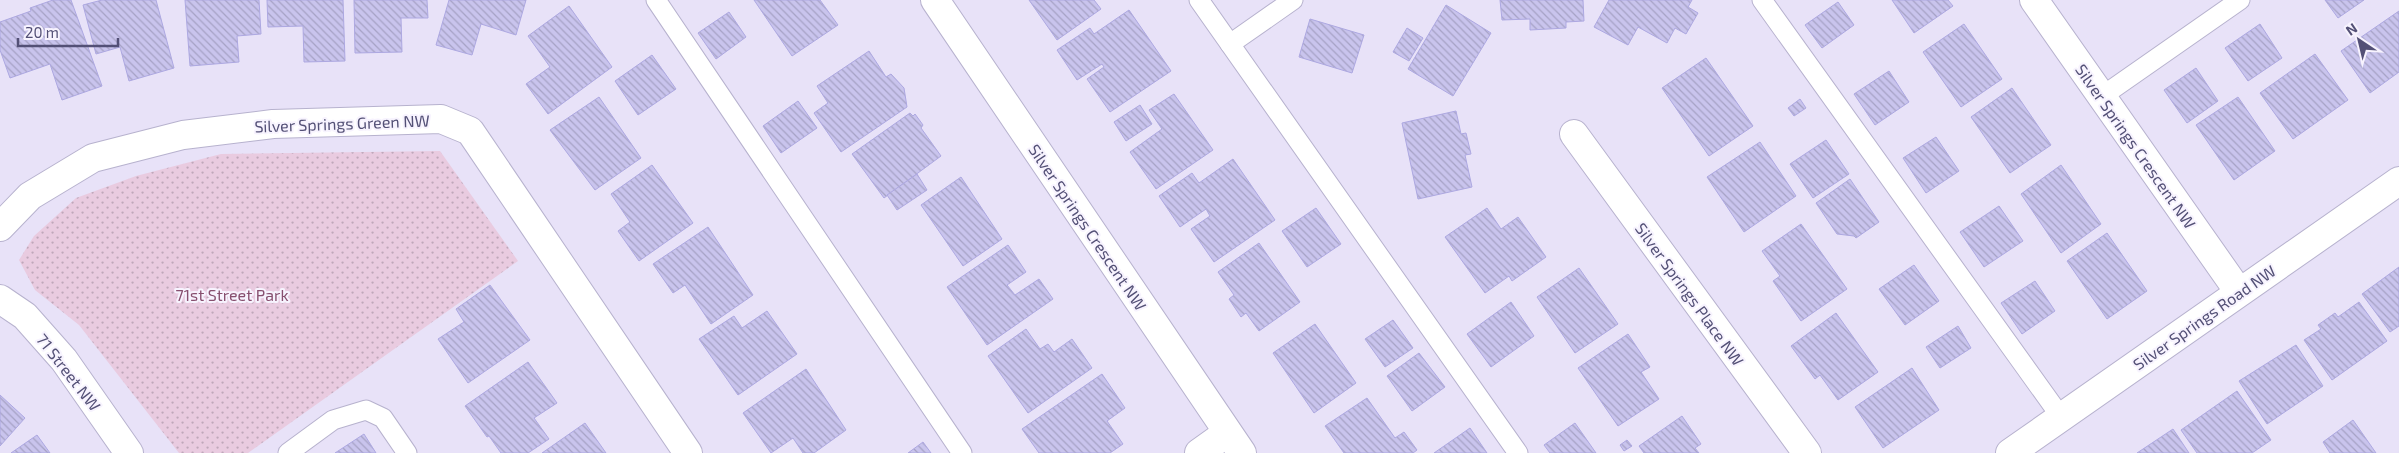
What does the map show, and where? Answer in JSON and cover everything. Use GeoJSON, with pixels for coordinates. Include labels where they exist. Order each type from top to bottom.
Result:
{"type":"FeatureCollection","features":[{"type":"Feature","properties":{"kind":"street","name":"Silver Springs Crescent NW"},"geometry":{"type":"LineString","coordinates":[[935,0],[1235,443]]}},
{"type":"Feature","properties":{"kind":"street","name":"Silver Springs Crescent NW"},"geometry":{"type":"LineString","coordinates":[[2034,0],[2239,292]]}},
{"type":"Feature","properties":{"kind":"street","name":"Silver Springs Green NW"},"geometry":{"type":"LineString","coordinates":[[0,227],[30,196],[93,158],[183,135],[273,124],[442,119],[470,131],[688,453]]}},
{"type":"Feature","properties":{"kind":"street","name":"Silver Springs Place NW"},"geometry":{"type":"LineString","coordinates":[[1574,134],[1807,453]]}},
{"type":"Feature","properties":{"kind":"street","name":"Silver Springs Road NW"},"geometry":{"type":"LineString","coordinates":[[2010,453],[2399,181]]}},
{"type":"Feature","properties":{"kind":"street","name":"71 Street NW"},"geometry":{"type":"LineString","coordinates":[[0,299],[25,316],[64,360],[129,453]]}},
{"type":"Feature","properties":{"kind":"street"},"geometry":{"type":"LineString","coordinates":[[1199,453],[1235,443]]}},
{"type":"Feature","properties":{"kind":"lane"},"geometry":{"type":"LineString","coordinates":[[656,0],[962,453]]}},
{"type":"Feature","properties":{"kind":"lane"},"geometry":{"type":"LineString","coordinates":[[1199,0],[1518,453]]}},
{"type":"Feature","properties":{"kind":"lane"},"geometry":{"type":"LineString","coordinates":[[1230,44],[1293,0]]}},
{"type":"Feature","properties":{"kind":"lane"},"geometry":{"type":"LineString","coordinates":[[1762,0],[2061,417]]}},
{"type":"Feature","properties":{"kind":"lane"},"geometry":{"type":"LineString","coordinates":[[2101,97],[2240,0]]}},
{"type":"Feature","properties":{"kind":"lane"},"geometry":{"type":"LineString","coordinates":[[288,453],[333,420],[366,410],[382,418],[407,453]]}},
{"type":"Feature","properties":{"kind":"shaded area"},"geometry":{"type":"Polygon","coordinates":[[[0,0],[2399,0],[2399,453],[0,453],[0,0]]]}},
{"type":"Feature","properties":{"kind":"green space","name":"71st Street Park"},"geometry":{"type":"Polygon","coordinates":[[[440,151],[518,261],[248,453],[179,453],[79,325],[35,290],[19,260],[34,236],[76,198],[136,176],[221,154],[440,151]]]}},
{"type":"Feature","properties":{"kind":"building"},"geometry":{"type":"Polygon","coordinates":[[[53,0],[71,0],[102,86],[62,100],[50,64],[10,78],[0,50],[0,22],[31,11],[30,8],[53,0]]]}},
{"type":"Feature","properties":{"kind":"building"},"geometry":{"type":"Polygon","coordinates":[[[102,0],[156,0],[174,68],[129,81],[120,47],[96,54],[83,5],[102,0]]]}},
{"type":"Feature","properties":{"kind":"building"},"geometry":{"type":"Polygon","coordinates":[[[185,0],[259,0],[261,34],[237,36],[239,62],[190,66],[185,0]]]}},
{"type":"Feature","properties":{"kind":"building"},"geometry":{"type":"Polygon","coordinates":[[[267,0],[343,0],[345,61],[304,62],[303,26],[268,27],[267,0]]]}},
{"type":"Feature","properties":{"kind":"building"},"geometry":{"type":"Polygon","coordinates":[[[354,0],[427,0],[428,18],[401,18],[402,52],[355,53],[354,0]]]}},
{"type":"Feature","properties":{"kind":"building"},"geometry":{"type":"Polygon","coordinates":[[[449,0],[526,0],[516,35],[481,24],[472,55],[436,45],[449,0]]]}},
{"type":"Feature","properties":{"kind":"building"},"geometry":{"type":"Polygon","coordinates":[[[754,0],[820,0],[838,25],[792,56],[754,0]]]}},
{"type":"Feature","properties":{"kind":"building"},"geometry":{"type":"Polygon","coordinates":[[[1029,0],[1094,0],[1101,9],[1057,40],[1029,0]]]}},
{"type":"Feature","properties":{"kind":"building"},"geometry":{"type":"Polygon","coordinates":[[[1500,0],[1583,0],[1584,21],[1566,22],[1566,28],[1530,30],[1530,19],[1502,20],[1500,0]]]}},
{"type":"Feature","properties":{"kind":"building"},"geometry":{"type":"Polygon","coordinates":[[[1609,0],[1692,0],[1688,7],[1698,13],[1686,34],[1675,28],[1667,43],[1638,27],[1628,45],[1594,27],[1609,0]]]}},
{"type":"Feature","properties":{"kind":"building"},"geometry":{"type":"Polygon","coordinates":[[[1892,0],[1948,0],[1953,6],[1914,33],[1892,0]]]}},
{"type":"Feature","properties":{"kind":"building"},"geometry":{"type":"Polygon","coordinates":[[[2325,0],[2364,0],[2338,18],[2325,0]]]}},
{"type":"Feature","properties":{"kind":"building"},"geometry":{"type":"Polygon","coordinates":[[[1838,2],[1854,25],[1822,48],[1805,25],[1838,2]]]}},
{"type":"Feature","properties":{"kind":"building"},"geometry":{"type":"Polygon","coordinates":[[[1446,5],[1491,33],[1453,96],[1408,69],[1446,5]]]}},
{"type":"Feature","properties":{"kind":"building"},"geometry":{"type":"Polygon","coordinates":[[[569,6],[612,67],[548,114],[526,84],[550,67],[528,36],[569,6]]]}},
{"type":"Feature","properties":{"kind":"building"},"geometry":{"type":"Polygon","coordinates":[[[1129,10],[1171,71],[1110,112],[1087,79],[1104,67],[1102,64],[1077,80],[1057,50],[1090,28],[1094,34],[1129,10]]]}},
{"type":"Feature","properties":{"kind":"building"},"geometry":{"type":"Polygon","coordinates":[[[2399,11],[2399,72],[2370,93],[2341,51],[2399,11]]]}},
{"type":"Feature","properties":{"kind":"building"},"geometry":{"type":"Polygon","coordinates":[[[729,12],[746,37],[716,59],[698,33],[729,12]]]}},
{"type":"Feature","properties":{"kind":"building"},"geometry":{"type":"Polygon","coordinates":[[[1310,19],[1364,35],[1352,73],[1299,57],[1310,19]]]}},
{"type":"Feature","properties":{"kind":"building"},"geometry":{"type":"Polygon","coordinates":[[[1964,24],[2002,79],[1961,107],[1923,52],[1964,24]]]}},
{"type":"Feature","properties":{"kind":"building"},"geometry":{"type":"Polygon","coordinates":[[[2260,24],[2282,58],[2248,81],[2225,48],[2260,24]]]}},
{"type":"Feature","properties":{"kind":"building"},"geometry":{"type":"Polygon","coordinates":[[[1407,28],[1423,38],[1409,61],[1393,52],[1407,28]]]}},
{"type":"Feature","properties":{"kind":"building"},"geometry":{"type":"Polygon","coordinates":[[[869,51],[886,77],[891,74],[904,88],[907,107],[841,152],[814,113],[828,103],[817,86],[869,51]]]}},
{"type":"Feature","properties":{"kind":"building"},"geometry":{"type":"Polygon","coordinates":[[[2315,54],[2348,100],[2293,139],[2260,93],[2315,54]]]}},
{"type":"Feature","properties":{"kind":"building"},"geometry":{"type":"Polygon","coordinates":[[[652,55],[676,89],[638,115],[615,81],[652,55]]]}},
{"type":"Feature","properties":{"kind":"building"},"geometry":{"type":"Polygon","coordinates":[[[1706,58],[1753,126],[1709,156],[1662,88],[1706,58]]]}},
{"type":"Feature","properties":{"kind":"building"},"geometry":{"type":"Polygon","coordinates":[[[2196,68],[2218,101],[2187,123],[2164,90],[2196,68]]]}},
{"type":"Feature","properties":{"kind":"building"},"geometry":{"type":"Polygon","coordinates":[[[1889,71],[1909,102],[1875,125],[1854,94],[1889,71]]]}},
{"type":"Feature","properties":{"kind":"building"},"geometry":{"type":"Polygon","coordinates":[[[2012,88],[2051,145],[2010,173],[1971,117],[2012,88]]]}},
{"type":"Feature","properties":{"kind":"building"},"geometry":{"type":"Polygon","coordinates":[[[1174,94],[1213,150],[1156,189],[1130,152],[1162,129],[1149,110],[1174,94]]]}},
{"type":"Feature","properties":{"kind":"building"},"geometry":{"type":"Polygon","coordinates":[[[599,97],[641,158],[595,190],[550,130],[599,97]]]}},
{"type":"Feature","properties":{"kind":"building"},"geometry":{"type":"Polygon","coordinates":[[[2238,97],[2275,151],[2234,180],[2196,125],[2238,97]]]}},
{"type":"Feature","properties":{"kind":"building"},"geometry":{"type":"Polygon","coordinates":[[[1800,99],[1806,108],[1794,116],[1788,108],[1800,99]]]}},
{"type":"Feature","properties":{"kind":"building"},"geometry":{"type":"Polygon","coordinates":[[[798,101],[817,128],[781,153],[763,126],[798,101]]]}},
{"type":"Feature","properties":{"kind":"building"},"geometry":{"type":"Polygon","coordinates":[[[1140,105],[1152,124],[1126,141],[1114,122],[1140,105]]]}},
{"type":"Feature","properties":{"kind":"building"},"geometry":{"type":"Polygon","coordinates":[[[1456,111],[1461,134],[1466,133],[1471,154],[1465,155],[1472,187],[1418,199],[1402,123],[1456,111]]]}},
{"type":"Feature","properties":{"kind":"building"},"geometry":{"type":"Polygon","coordinates":[[[910,113],[913,116],[915,114],[923,125],[921,128],[941,156],[884,198],[852,154],[910,113]]]}},
{"type":"Feature","properties":{"kind":"building"},"geometry":{"type":"Polygon","coordinates":[[[1936,137],[1959,171],[1926,193],[1903,158],[1936,137]]]}},
{"type":"Feature","properties":{"kind":"building"},"geometry":{"type":"Polygon","coordinates":[[[1826,140],[1849,174],[1813,198],[1790,164],[1826,140]]]}},
{"type":"Feature","properties":{"kind":"building"},"geometry":{"type":"Polygon","coordinates":[[[1760,142],[1796,196],[1744,232],[1707,177],[1760,142]]]}},
{"type":"Feature","properties":{"kind":"building"},"geometry":{"type":"Polygon","coordinates":[[[1233,159],[1275,220],[1214,262],[1191,229],[1210,216],[1206,209],[1180,227],[1159,196],[1192,173],[1199,183],[1233,159]]]}},
{"type":"Feature","properties":{"kind":"building"},"geometry":{"type":"Polygon","coordinates":[[[652,165],[693,223],[639,261],[618,231],[630,222],[611,194],[652,165]]]}},
{"type":"Feature","properties":{"kind":"building"},"geometry":{"type":"Polygon","coordinates":[[[2061,165],[2101,224],[2061,253],[2021,194],[2061,165]]]}},
{"type":"Feature","properties":{"kind":"building"},"geometry":{"type":"Polygon","coordinates":[[[917,174],[927,190],[897,210],[887,195],[917,174]]]}},
{"type":"Feature","properties":{"kind":"building"},"geometry":{"type":"Polygon","coordinates":[[[961,177],[1002,239],[963,266],[921,205],[961,177]]]}},
{"type":"Feature","properties":{"kind":"building"},"geometry":{"type":"Polygon","coordinates":[[[1850,179],[1879,222],[1856,238],[1854,236],[1837,234],[1816,203],[1850,179]]]}},
{"type":"Feature","properties":{"kind":"building"},"geometry":{"type":"Polygon","coordinates":[[[1999,206],[2023,241],[1984,267],[1960,232],[1999,206]]]}},
{"type":"Feature","properties":{"kind":"building"},"geometry":{"type":"Polygon","coordinates":[[[1316,208],[1341,244],[1307,267],[1282,231],[1316,208]]]}},
{"type":"Feature","properties":{"kind":"building"},"geometry":{"type":"Polygon","coordinates":[[[1487,208],[1501,229],[1518,217],[1546,257],[1512,281],[1509,276],[1485,293],[1445,237],[1487,208]]]}},
{"type":"Feature","properties":{"kind":"building"},"geometry":{"type":"Polygon","coordinates":[[[1801,224],[1847,289],[1801,321],[1773,281],[1780,276],[1762,251],[1801,224]]]}},
{"type":"Feature","properties":{"kind":"building"},"geometry":{"type":"Polygon","coordinates":[[[708,227],[753,295],[711,324],[685,285],[673,293],[653,264],[708,227]]]}},
{"type":"Feature","properties":{"kind":"building"},"geometry":{"type":"Polygon","coordinates":[[[2107,233],[2147,291],[2107,319],[2067,261],[2107,233]]]}},
{"type":"Feature","properties":{"kind":"building"},"geometry":{"type":"Polygon","coordinates":[[[1259,243],[1300,302],[1259,331],[1246,313],[1241,317],[1229,299],[1234,295],[1218,272],[1259,243]]]}},
{"type":"Feature","properties":{"kind":"building"},"geometry":{"type":"Polygon","coordinates":[[[1008,245],[1026,272],[1007,285],[1015,295],[1039,279],[1053,299],[987,345],[947,287],[1008,245]]]}},
{"type":"Feature","properties":{"kind":"building"},"geometry":{"type":"Polygon","coordinates":[[[1914,265],[1939,301],[1905,325],[1879,289],[1914,265]]]}},
{"type":"Feature","properties":{"kind":"building"},"geometry":{"type":"Polygon","coordinates":[[[2399,267],[2399,326],[2390,332],[2362,294],[2399,267]]]}},
{"type":"Feature","properties":{"kind":"building"},"geometry":{"type":"Polygon","coordinates":[[[1579,268],[1618,324],[1575,353],[1537,297],[1579,268]]]}},
{"type":"Feature","properties":{"kind":"building"},"geometry":{"type":"Polygon","coordinates":[[[2035,281],[2055,311],[2022,334],[2001,303],[2035,281]]]}},
{"type":"Feature","properties":{"kind":"building"},"geometry":{"type":"Polygon","coordinates":[[[490,285],[530,340],[468,383],[438,339],[464,322],[456,309],[490,285]]]}},
{"type":"Feature","properties":{"kind":"building"},"geometry":{"type":"Polygon","coordinates":[[[1511,302],[1534,336],[1491,367],[1467,334],[1511,302]]]}},
{"type":"Feature","properties":{"kind":"building"},"geometry":{"type":"Polygon","coordinates":[[[2359,302],[2387,341],[2332,380],[2304,340],[2321,329],[2318,325],[2335,313],[2338,317],[2359,302]]]}},
{"type":"Feature","properties":{"kind":"building"},"geometry":{"type":"Polygon","coordinates":[[[767,311],[797,354],[738,395],[699,339],[734,316],[742,328],[767,311]]]}},
{"type":"Feature","properties":{"kind":"building"},"geometry":{"type":"Polygon","coordinates":[[[1836,313],[1878,372],[1838,400],[1820,375],[1815,379],[1791,346],[1836,313]]]}},
{"type":"Feature","properties":{"kind":"building"},"geometry":{"type":"Polygon","coordinates":[[[1393,320],[1413,348],[1385,367],[1365,339],[1393,320]]]}},
{"type":"Feature","properties":{"kind":"building"},"geometry":{"type":"Polygon","coordinates":[[[1315,324],[1356,383],[1314,413],[1273,353],[1315,324]]]}},
{"type":"Feature","properties":{"kind":"building"},"geometry":{"type":"Polygon","coordinates":[[[1958,326],[1971,348],[1940,368],[1926,347],[1958,326]]]}},
{"type":"Feature","properties":{"kind":"building"},"geometry":{"type":"Polygon","coordinates":[[[1026,329],[1040,349],[1048,344],[1054,352],[1072,339],[1092,368],[1028,413],[988,356],[1026,329]]]}},
{"type":"Feature","properties":{"kind":"building"},"geometry":{"type":"Polygon","coordinates":[[[1628,334],[1650,367],[1641,372],[1659,399],[1618,426],[1578,368],[1628,334]]]}},
{"type":"Feature","properties":{"kind":"building"},"geometry":{"type":"Polygon","coordinates":[[[2296,345],[2323,386],[2267,424],[2239,381],[2296,345]]]}},
{"type":"Feature","properties":{"kind":"building"},"geometry":{"type":"Polygon","coordinates":[[[1419,353],[1445,387],[1412,411],[1387,376],[1419,353]]]}},
{"type":"Feature","properties":{"kind":"building"},"geometry":{"type":"Polygon","coordinates":[[[528,362],[557,403],[534,418],[549,439],[528,453],[501,453],[465,406],[528,362]]]}},
{"type":"Feature","properties":{"kind":"building"},"geometry":{"type":"Polygon","coordinates":[[[1912,368],[1939,410],[1883,448],[1855,407],[1912,368]]]}},
{"type":"Feature","properties":{"kind":"building"},"geometry":{"type":"Polygon","coordinates":[[[806,369],[846,430],[814,453],[803,453],[793,438],[771,453],[743,413],[806,369]]]}},
{"type":"Feature","properties":{"kind":"building"},"geometry":{"type":"Polygon","coordinates":[[[1102,374],[1125,408],[1107,421],[1123,444],[1110,453],[1039,453],[1022,429],[1102,374]]]}},
{"type":"Feature","properties":{"kind":"building"},"geometry":{"type":"Polygon","coordinates":[[[2237,391],[2271,440],[2252,453],[2197,453],[2181,430],[2237,391]]]}},
{"type":"Feature","properties":{"kind":"building"},"geometry":{"type":"Polygon","coordinates":[[[0,395],[25,418],[0,446],[0,395]]]}},
{"type":"Feature","properties":{"kind":"building"},"geometry":{"type":"Polygon","coordinates":[[[1367,398],[1395,438],[1404,432],[1417,450],[1413,453],[1344,453],[1325,426],[1367,398]]]}},
{"type":"Feature","properties":{"kind":"building"},"geometry":{"type":"Polygon","coordinates":[[[1682,416],[1701,444],[1695,448],[1699,453],[1644,453],[1639,446],[1682,416]]]}},
{"type":"Feature","properties":{"kind":"building"},"geometry":{"type":"Polygon","coordinates":[[[2353,420],[2376,453],[2330,453],[2323,442],[2353,420]]]}},
{"type":"Feature","properties":{"kind":"building"},"geometry":{"type":"Polygon","coordinates":[[[585,423],[606,453],[542,453],[585,423]]]}},
{"type":"Feature","properties":{"kind":"building"},"geometry":{"type":"Polygon","coordinates":[[[1575,423],[1596,453],[1550,453],[1544,445],[1575,423]]]}},
{"type":"Feature","properties":{"kind":"building"},"geometry":{"type":"Polygon","coordinates":[[[1470,428],[1487,453],[1434,453],[1470,428]]]}},
{"type":"Feature","properties":{"kind":"building"},"geometry":{"type":"Polygon","coordinates":[[[2173,429],[2189,453],[2137,453],[2173,429]]]}},
{"type":"Feature","properties":{"kind":"building"},"geometry":{"type":"Polygon","coordinates":[[[364,434],[376,453],[335,453],[364,434]]]}},
{"type":"Feature","properties":{"kind":"building"},"geometry":{"type":"Polygon","coordinates":[[[37,435],[50,453],[11,453],[37,435]]]}},
{"type":"Feature","properties":{"kind":"building"},"geometry":{"type":"Polygon","coordinates":[[[1627,440],[1632,446],[1624,451],[1620,445],[1627,440]]]}},
{"type":"Feature","properties":{"kind":"building"},"geometry":{"type":"Polygon","coordinates":[[[923,442],[931,453],[908,453],[923,442]]]}}]}
